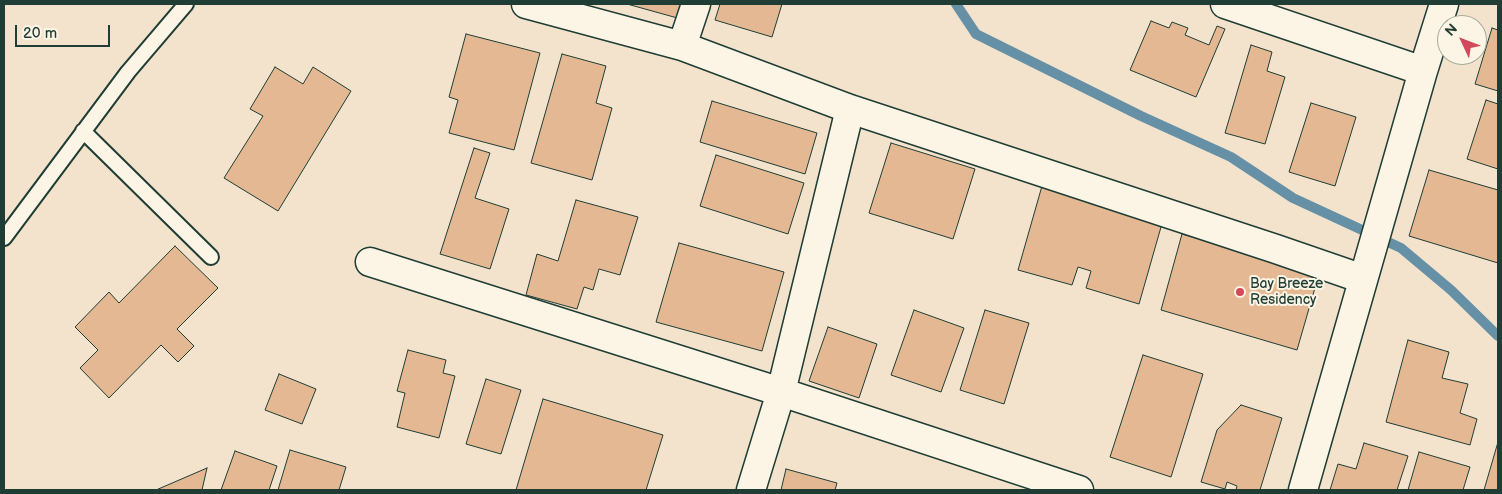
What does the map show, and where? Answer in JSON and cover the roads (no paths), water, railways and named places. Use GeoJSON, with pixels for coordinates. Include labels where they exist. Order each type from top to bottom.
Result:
{"type":"FeatureCollection","features":[{"type":"Feature","properties":{"kind":"street"},"geometry":{"type":"LineString","coordinates":[[526,4],[682,46],[850,109],[1276,249],[1363,280]]}},
{"type":"Feature","properties":{"kind":"street"},"geometry":{"type":"LineString","coordinates":[[682,46],[696,4]]}},
{"type":"Feature","properties":{"kind":"street"},"geometry":{"type":"LineString","coordinates":[[1225,4],[1423,71]]}},
{"type":"Feature","properties":{"kind":"street"},"geometry":{"type":"LineString","coordinates":[[1303,490],[1444,4]]}},
{"type":"Feature","properties":{"kind":"street"},"geometry":{"type":"LineString","coordinates":[[751,490],[781,392],[850,109]]}},
{"type":"Feature","properties":{"kind":"street"},"geometry":{"type":"LineString","coordinates":[[370,262],[781,392],[1079,490]]}},
{"type":"Feature","properties":{"kind":"lane"},"geometry":{"type":"LineString","coordinates":[[4,238],[128,72],[186,4]]}},
{"type":"Feature","properties":{"kind":"lane"},"geometry":{"type":"LineString","coordinates":[[83,131],[211,257]]}},
{"type":"Feature","properties":{"kind":"waterway"},"geometry":{"type":"LineString","coordinates":[[956,4],[976,34],[1141,116],[1231,157],[1293,198],[1401,248],[1451,290],[1498,336]]}},
{"type":"Feature","properties":{"kind":"place","name":"Bay Breeze Residency"},"geometry":{"type":"Point","coordinates":[1240,292]}}]}
